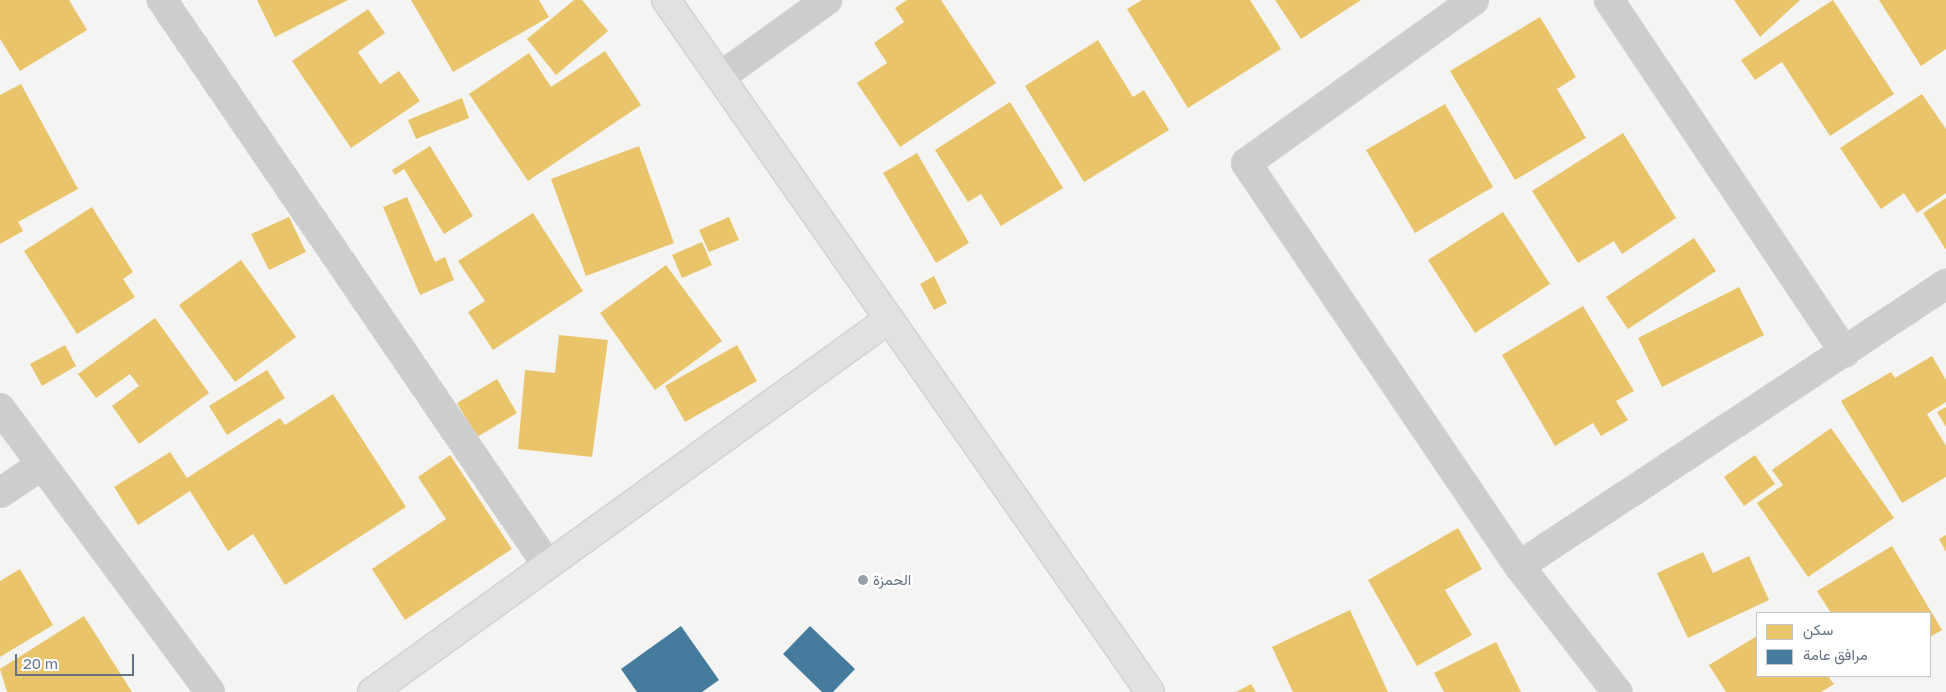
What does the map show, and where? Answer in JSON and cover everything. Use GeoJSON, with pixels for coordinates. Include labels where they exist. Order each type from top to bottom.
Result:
{"type":"FeatureCollection","features":[{"type":"Feature","properties":{"kind":"street"},"geometry":{"type":"LineString","coordinates":[[162,0],[546,563]]}},
{"type":"Feature","properties":{"kind":"street"},"geometry":{"type":"LineString","coordinates":[[666,0],[1150,692]]}},
{"type":"Feature","properties":{"kind":"street"},"geometry":{"type":"LineString","coordinates":[[720,78],[827,0]]}},
{"type":"Feature","properties":{"kind":"street"},"geometry":{"type":"LineString","coordinates":[[1474,0],[1246,163],[1519,566],[1617,692]]}},
{"type":"Feature","properties":{"kind":"street"},"geometry":{"type":"LineString","coordinates":[[1609,0],[1845,352]]}},
{"type":"Feature","properties":{"kind":"street"},"geometry":{"type":"LineString","coordinates":[[1519,566],[1946,284]]}},
{"type":"Feature","properties":{"kind":"street"},"geometry":{"type":"LineString","coordinates":[[372,692],[546,563],[889,319]]}},
{"type":"Feature","properties":{"kind":"street"},"geometry":{"type":"LineString","coordinates":[[0,408],[210,692]]}},
{"type":"Feature","properties":{"kind":"street"},"geometry":{"type":"LineString","coordinates":[[0,493],[42,465]]}},
{"type":"Feature","properties":{"kind":"building: سكن"},"geometry":{"type":"Polygon","coordinates":[[[0,0],[69,0],[87,30],[20,71],[0,39],[0,0]]]}},
{"type":"Feature","properties":{"kind":"building: سكن"},"geometry":{"type":"Polygon","coordinates":[[[257,0],[348,0],[275,37],[257,0]]]}},
{"type":"Feature","properties":{"kind":"building: سكن"},"geometry":{"type":"Polygon","coordinates":[[[411,0],[539,0],[549,17],[453,72],[411,0]]]}},
{"type":"Feature","properties":{"kind":"building: سكن"},"geometry":{"type":"Polygon","coordinates":[[[574,0],[582,0],[608,31],[556,75],[527,39],[574,0]]]}},
{"type":"Feature","properties":{"kind":"building: سكن"},"geometry":{"type":"Polygon","coordinates":[[[907,0],[941,0],[996,83],[900,147],[857,83],[887,63],[874,43],[904,22],[895,8],[907,0]]]}},
{"type":"Feature","properties":{"kind":"building: سكن"},"geometry":{"type":"Polygon","coordinates":[[[1142,0],[1250,0],[1281,49],[1188,108],[1127,9],[1142,0]]]}},
{"type":"Feature","properties":{"kind":"building: سكن"},"geometry":{"type":"Polygon","coordinates":[[[1275,0],[1361,0],[1301,39],[1275,0]]]}},
{"type":"Feature","properties":{"kind":"building: سكن"},"geometry":{"type":"Polygon","coordinates":[[[1734,0],[1800,0],[1760,37],[1734,0]]]}},
{"type":"Feature","properties":{"kind":"building: سكن"},"geometry":{"type":"Polygon","coordinates":[[[1833,0],[1894,94],[1830,136],[1782,62],[1755,80],[1741,60],[1833,0]]]}},
{"type":"Feature","properties":{"kind":"building: سكن"},"geometry":{"type":"Polygon","coordinates":[[[1879,0],[1946,0],[1946,49],[1921,66],[1879,0]]]}},
{"type":"Feature","properties":{"kind":"building: سكن"},"geometry":{"type":"Polygon","coordinates":[[[368,9],[385,33],[358,52],[380,84],[399,71],[420,101],[351,148],[292,61],[368,9]]]}},
{"type":"Feature","properties":{"kind":"building: سكن"},"geometry":{"type":"Polygon","coordinates":[[[1540,17],[1576,77],[1557,89],[1586,138],[1515,180],[1450,71],[1540,17]]]}},
{"type":"Feature","properties":{"kind":"building: سكن"},"geometry":{"type":"Polygon","coordinates":[[[1098,40],[1133,97],[1144,90],[1169,130],[1084,182],[1025,86],[1098,40]]]}},
{"type":"Feature","properties":{"kind":"building: سكن"},"geometry":{"type":"Polygon","coordinates":[[[605,51],[641,105],[528,181],[469,94],[529,53],[551,87],[605,51]]]}},
{"type":"Feature","properties":{"kind":"building: سكن"},"geometry":{"type":"Polygon","coordinates":[[[21,84],[78,189],[18,222],[23,231],[0,244],[0,95],[21,84]]]}},
{"type":"Feature","properties":{"kind":"building: سكن"},"geometry":{"type":"Polygon","coordinates":[[[1922,94],[1946,129],[1946,193],[1917,213],[1904,193],[1881,209],[1840,148],[1922,94]]]}},
{"type":"Feature","properties":{"kind":"building: سكن"},"geometry":{"type":"Polygon","coordinates":[[[462,98],[469,118],[416,139],[408,120],[462,98]]]}},
{"type":"Feature","properties":{"kind":"building: سكن"},"geometry":{"type":"Polygon","coordinates":[[[1010,102],[1063,188],[1001,226],[981,194],[968,202],[935,150],[1010,102]]]}},
{"type":"Feature","properties":{"kind":"building: سكن"},"geometry":{"type":"Polygon","coordinates":[[[1445,104],[1493,187],[1415,233],[1366,150],[1445,104]]]}},
{"type":"Feature","properties":{"kind":"building: سكن"},"geometry":{"type":"Polygon","coordinates":[[[1623,133],[1676,218],[1622,254],[1614,241],[1578,263],[1532,191],[1623,133]]]}},
{"type":"Feature","properties":{"kind":"building: سكن"},"geometry":{"type":"Polygon","coordinates":[[[430,146],[473,216],[444,234],[404,169],[395,175],[392,170],[430,146]]]}},
{"type":"Feature","properties":{"kind":"building: سكن"},"geometry":{"type":"Polygon","coordinates":[[[639,146],[674,243],[586,276],[551,179],[639,146]]]}},
{"type":"Feature","properties":{"kind":"building: سكن"},"geometry":{"type":"Polygon","coordinates":[[[917,153],[969,243],[936,263],[883,173],[917,153]]]}},
{"type":"Feature","properties":{"kind":"building: سكن"},"geometry":{"type":"Polygon","coordinates":[[[407,197],[435,262],[445,257],[454,280],[420,295],[383,207],[407,197]]]}},
{"type":"Feature","properties":{"kind":"building: سكن"},"geometry":{"type":"Polygon","coordinates":[[[1946,198],[1946,250],[1923,213],[1946,198]]]}},
{"type":"Feature","properties":{"kind":"building: سكن"},"geometry":{"type":"Polygon","coordinates":[[[92,207],[133,272],[123,279],[135,297],[77,334],[24,251],[92,207]]]}},
{"type":"Feature","properties":{"kind":"building: سكن"},"geometry":{"type":"Polygon","coordinates":[[[1503,212],[1550,284],[1475,333],[1428,260],[1503,212]]]}},
{"type":"Feature","properties":{"kind":"building: سكن"},"geometry":{"type":"Polygon","coordinates":[[[533,213],[583,291],[493,350],[468,312],[485,301],[458,261],[533,213]]]}},
{"type":"Feature","properties":{"kind":"building: سكن"},"geometry":{"type":"Polygon","coordinates":[[[289,217],[306,252],[269,270],[251,234],[289,217]]]}},
{"type":"Feature","properties":{"kind":"building: سكن"},"geometry":{"type":"Polygon","coordinates":[[[729,217],[739,240],[709,252],[699,230],[729,217]]]}},
{"type":"Feature","properties":{"kind":"building: سكن"},"geometry":{"type":"Polygon","coordinates":[[[1694,238],[1716,271],[1628,329],[1606,297],[1694,238]]]}},
{"type":"Feature","properties":{"kind":"building: سكن"},"geometry":{"type":"Polygon","coordinates":[[[702,242],[712,265],[682,278],[672,255],[702,242]]]}},
{"type":"Feature","properties":{"kind":"building: سكن"},"geometry":{"type":"Polygon","coordinates":[[[241,260],[296,337],[235,382],[179,305],[241,260]]]}},
{"type":"Feature","properties":{"kind":"building: سكن"},"geometry":{"type":"Polygon","coordinates":[[[666,265],[722,341],[655,390],[600,313],[666,265]]]}},
{"type":"Feature","properties":{"kind":"building: سكن"},"geometry":{"type":"Polygon","coordinates":[[[934,276],[947,303],[934,310],[920,284],[934,276]]]}},
{"type":"Feature","properties":{"kind":"building: سكن"},"geometry":{"type":"Polygon","coordinates":[[[1739,287],[1764,335],[1662,387],[1638,338],[1739,287]]]}},
{"type":"Feature","properties":{"kind":"building: سكن"},"geometry":{"type":"Polygon","coordinates":[[[1583,306],[1634,391],[1616,401],[1628,420],[1601,436],[1593,423],[1555,446],[1502,355],[1583,306]]]}},
{"type":"Feature","properties":{"kind":"building: سكن"},"geometry":{"type":"Polygon","coordinates":[[[155,318],[209,393],[139,444],[112,406],[139,386],[130,374],[96,398],[78,374],[155,318]]]}},
{"type":"Feature","properties":{"kind":"building: سكن"},"geometry":{"type":"Polygon","coordinates":[[[559,335],[608,340],[592,457],[518,449],[525,370],[555,373],[559,335]]]}},
{"type":"Feature","properties":{"kind":"building: سكن"},"geometry":{"type":"Polygon","coordinates":[[[65,345],[76,366],[42,386],[30,364],[65,345]]]}},
{"type":"Feature","properties":{"kind":"building: سكن"},"geometry":{"type":"Polygon","coordinates":[[[737,345],[757,381],[685,422],[665,386],[737,345]]]}},
{"type":"Feature","properties":{"kind":"building: سكن"},"geometry":{"type":"Polygon","coordinates":[[[1932,356],[1946,380],[1946,402],[1927,414],[1946,446],[1946,477],[1902,503],[1841,401],[1891,372],[1895,378],[1932,356]]]}},
{"type":"Feature","properties":{"kind":"building: سكن"},"geometry":{"type":"Polygon","coordinates":[[[267,370],[285,398],[227,435],[209,406],[267,370]]]}},
{"type":"Feature","properties":{"kind":"building: سكن"},"geometry":{"type":"Polygon","coordinates":[[[497,379],[517,413],[477,437],[457,403],[497,379]]]}},
{"type":"Feature","properties":{"kind":"building: سكن"},"geometry":{"type":"Polygon","coordinates":[[[333,394],[406,507],[285,585],[253,534],[228,551],[190,491],[138,525],[114,487],[170,452],[187,478],[280,418],[285,425],[333,394]]]}},
{"type":"Feature","properties":{"kind":"building: سكن"},"geometry":{"type":"Polygon","coordinates":[[[1946,407],[1946,427],[1937,412],[1946,407]]]}},
{"type":"Feature","properties":{"kind":"building: سكن"},"geometry":{"type":"Polygon","coordinates":[[[1831,428],[1894,518],[1808,577],[1757,503],[1783,485],[1772,470],[1831,428]]]}},
{"type":"Feature","properties":{"kind":"building: سكن"},"geometry":{"type":"Polygon","coordinates":[[[450,455],[512,549],[405,620],[372,569],[446,519],[418,477],[450,455]]]}},
{"type":"Feature","properties":{"kind":"building: سكن"},"geometry":{"type":"Polygon","coordinates":[[[1755,455],[1775,484],[1744,506],[1724,477],[1755,455]]]}},
{"type":"Feature","properties":{"kind":"building: سكن"},"geometry":{"type":"Polygon","coordinates":[[[1458,528],[1482,569],[1445,590],[1472,635],[1417,666],[1368,580],[1458,528]]]}},
{"type":"Feature","properties":{"kind":"building: سكن"},"geometry":{"type":"Polygon","coordinates":[[[1946,535],[1946,552],[1939,539],[1946,535]]]}},
{"type":"Feature","properties":{"kind":"building: سكن"},"geometry":{"type":"Polygon","coordinates":[[[1892,546],[1942,630],[1931,636],[1931,612],[1830,612],[1817,591],[1892,546]]]}},
{"type":"Feature","properties":{"kind":"building: سكن"},"geometry":{"type":"Polygon","coordinates":[[[1703,552],[1713,573],[1749,556],[1769,600],[1688,638],[1657,573],[1703,552]]]}},
{"type":"Feature","properties":{"kind":"building: سكن"},"geometry":{"type":"Polygon","coordinates":[[[20,569],[53,625],[0,657],[0,581],[20,569]]]}},
{"type":"Feature","properties":{"kind":"building: سكن"},"geometry":{"type":"Polygon","coordinates":[[[1350,610],[1388,692],[1293,692],[1272,647],[1350,610]]]}},
{"type":"Feature","properties":{"kind":"building: سكن"},"geometry":{"type":"Polygon","coordinates":[[[84,616],[132,692],[7,692],[0,669],[84,616]]]}},
{"type":"Feature","properties":{"kind":"building: سكن"},"geometry":{"type":"Polygon","coordinates":[[[1756,637],[1756,677],[1829,677],[1834,684],[1821,692],[1726,692],[1709,665],[1756,637]]]}},
{"type":"Feature","properties":{"kind":"building: سكن"},"geometry":{"type":"Polygon","coordinates":[[[1496,642],[1521,692],[1444,692],[1434,673],[1496,642]]]}},
{"type":"Feature","properties":{"kind":"building: سكن"},"geometry":{"type":"Polygon","coordinates":[[[1251,684],[1256,692],[1236,692],[1251,684]]]}},
{"type":"Feature","properties":{"kind":"building: مرافق عامة"},"geometry":{"type":"Polygon","coordinates":[[[681,626],[719,680],[702,692],[637,692],[621,669],[681,626]]]}},
{"type":"Feature","properties":{"kind":"building: مرافق عامة"},"geometry":{"type":"Polygon","coordinates":[[[810,626],[855,669],[833,692],[822,692],[783,654],[810,626]]]}},
{"type":"Feature","properties":{"kind":"place","name":"الحمزة"},"geometry":{"type":"Point","coordinates":[863,580]}}]}
